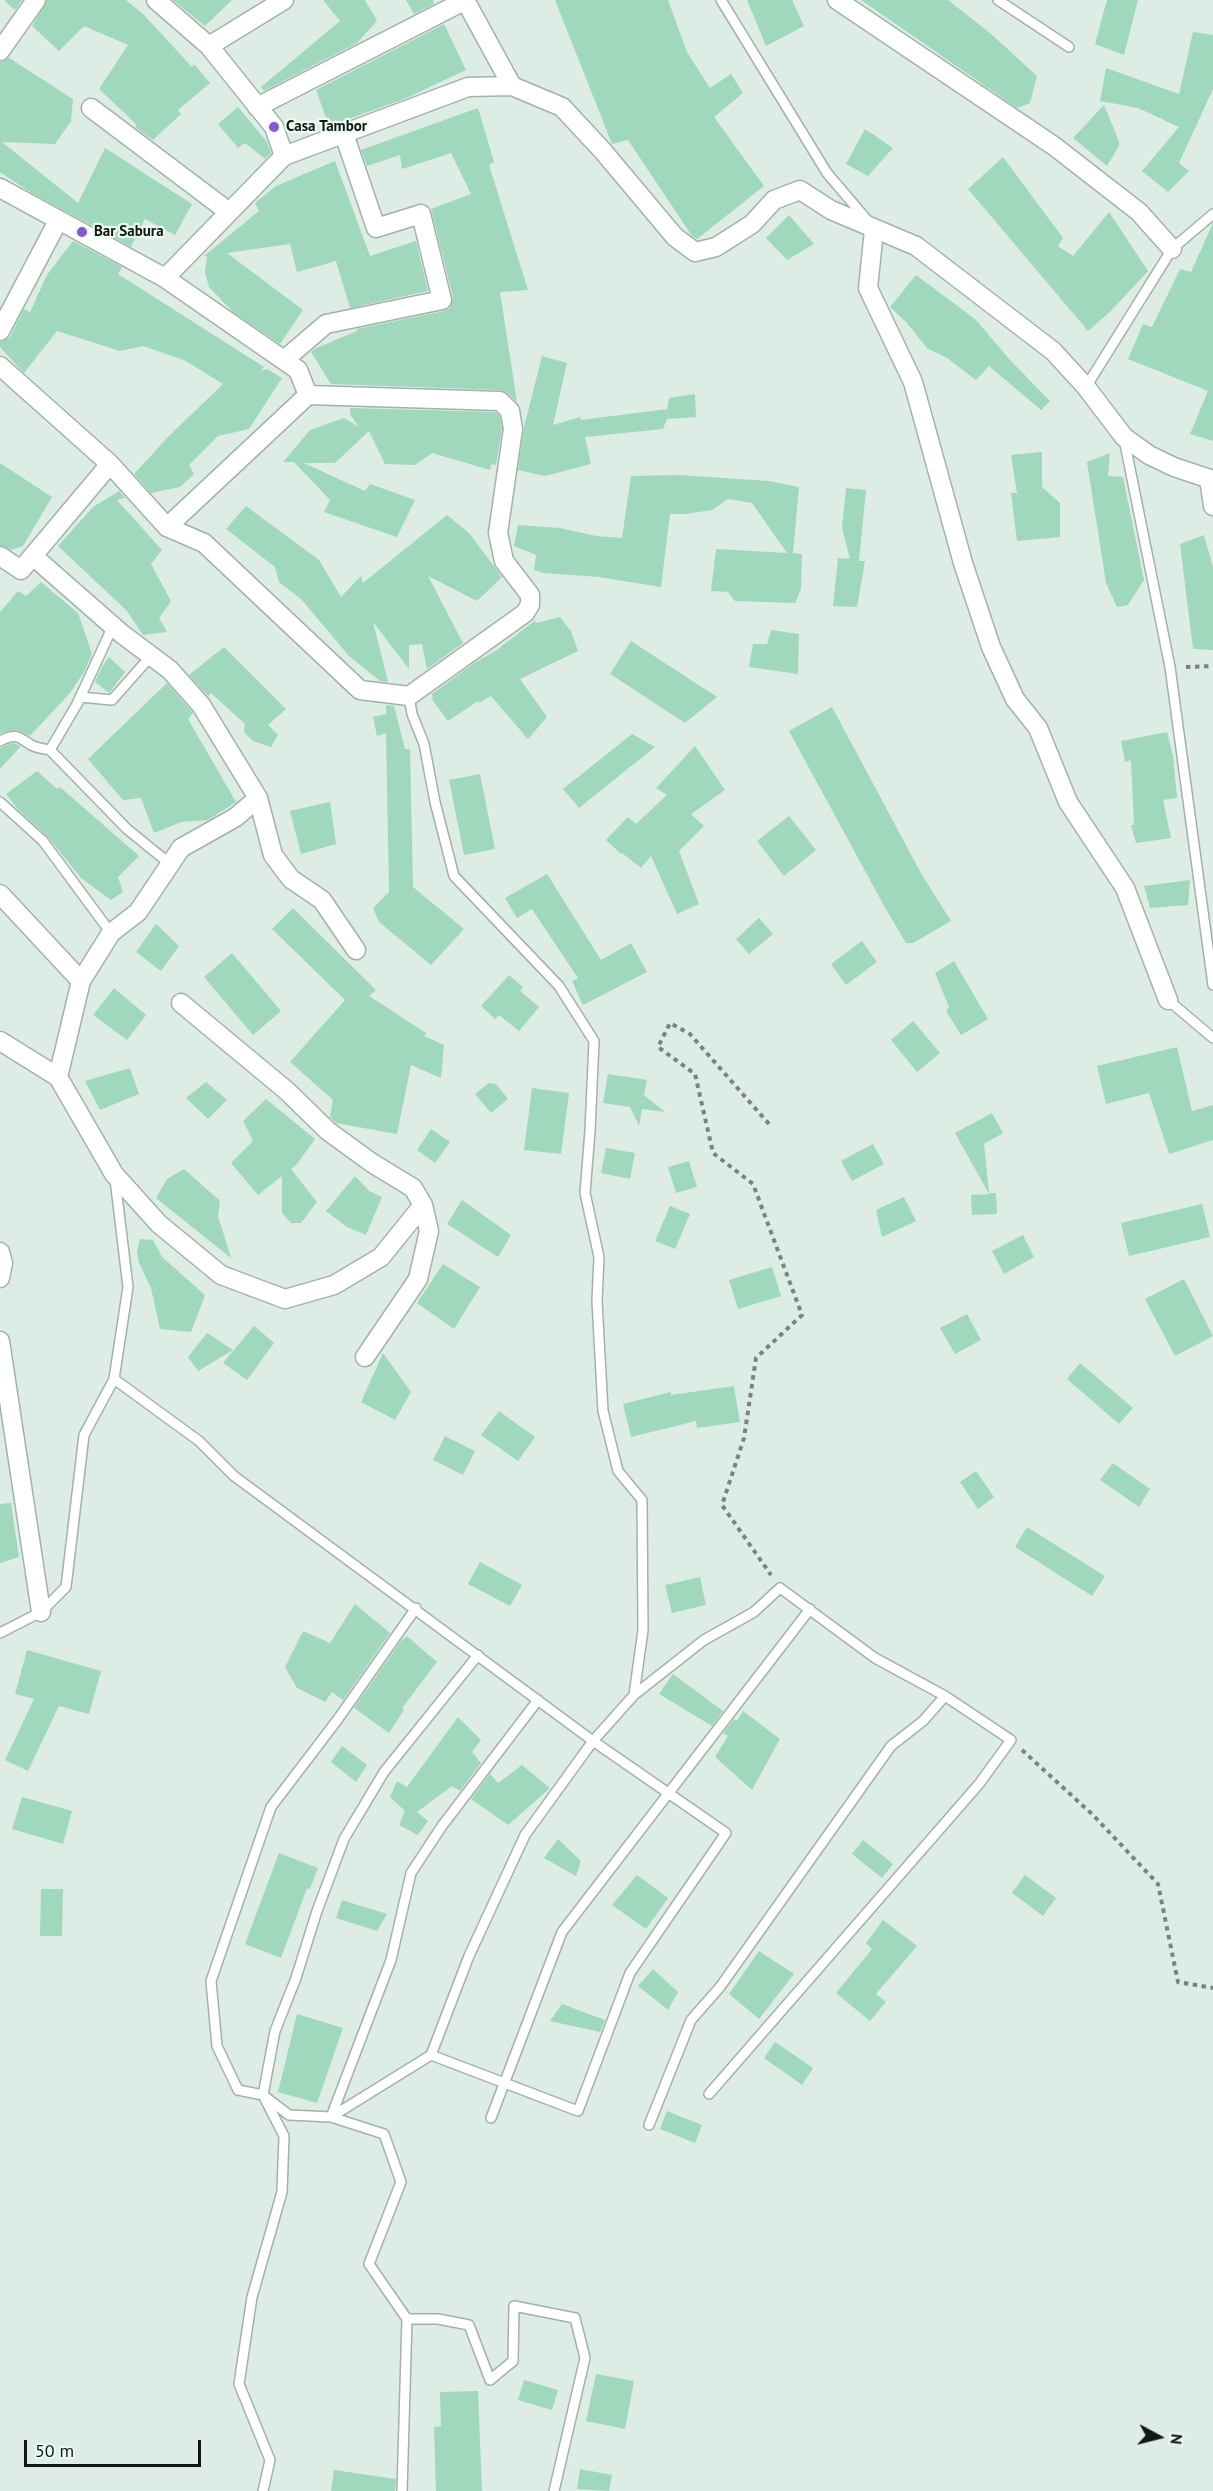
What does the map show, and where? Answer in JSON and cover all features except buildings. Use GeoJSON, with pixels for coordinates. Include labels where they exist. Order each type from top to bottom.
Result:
{"type":"FeatureCollection","features":[{"type":"Feature","properties":{"kind":"street"},"geometry":{"type":"LineString","coordinates":[[0,51],[36,0]]}},
{"type":"Feature","properties":{"kind":"street"},"geometry":{"type":"LineString","coordinates":[[156,0],[209,46],[274,127],[284,156]]}},
{"type":"Feature","properties":{"kind":"street"},"geometry":{"type":"LineString","coordinates":[[209,46],[284,0]]}},
{"type":"Feature","properties":{"kind":"street"},"geometry":{"type":"LineString","coordinates":[[257,107],[465,0],[512,86]]}},
{"type":"Feature","properties":{"kind":"street"},"geometry":{"type":"LineString","coordinates":[[837,0],[1054,146],[1139,212],[1172,249]]}},
{"type":"Feature","properties":{"kind":"street"},"geometry":{"type":"LineString","coordinates":[[165,278],[284,156],[468,87],[512,86],[561,107],[602,150],[675,237],[695,252],[716,247],[752,224],[774,200],[800,190],[831,210],[916,246],[1053,351],[1086,387],[1124,436],[1149,455],[1211,480],[1213,506]]}},
{"type":"Feature","properties":{"kind":"street"},"geometry":{"type":"LineString","coordinates":[[91,108],[229,212]]}},
{"type":"Feature","properties":{"kind":"street"},"geometry":{"type":"LineString","coordinates":[[284,360],[326,324],[441,300],[421,214],[376,228],[344,134]]}},
{"type":"Feature","properties":{"kind":"street"},"geometry":{"type":"LineString","coordinates":[[0,188],[165,278],[298,370],[308,395]]}},
{"type":"Feature","properties":{"kind":"street"},"geometry":{"type":"LineString","coordinates":[[0,331],[58,221]]}},
{"type":"Feature","properties":{"kind":"street"},"geometry":{"type":"LineString","coordinates":[[874,230],[868,288],[913,382],[963,563],[991,647],[1015,699],[1038,728],[1068,802],[1125,888],[1168,1000]]}},
{"type":"Feature","properties":{"kind":"street"},"geometry":{"type":"LineString","coordinates":[[0,366],[110,464],[167,526],[204,543],[360,690],[410,696],[525,613],[530,604],[530,596],[504,561],[498,533],[513,429],[510,411],[500,401],[308,395],[167,526]]}},
{"type":"Feature","properties":{"kind":"street"},"geometry":{"type":"LineString","coordinates":[[0,556],[21,570],[110,464]]}},
{"type":"Feature","properties":{"kind":"street"},"geometry":{"type":"LineString","coordinates":[[33,556],[113,626],[170,670],[201,705],[258,798],[273,855],[291,879],[322,900],[356,950]]}},
{"type":"Feature","properties":{"kind":"street"},"geometry":{"type":"LineString","coordinates":[[58,1077],[81,981],[111,933],[138,912],[181,848],[236,817],[258,798]]}},
{"type":"Feature","properties":{"kind":"street"},"geometry":{"type":"LineString","coordinates":[[0,894],[81,981]]}},
{"type":"Feature","properties":{"kind":"street"},"geometry":{"type":"LineString","coordinates":[[182,1003],[287,1091],[328,1131],[372,1163],[413,1188],[423,1205],[429,1231],[418,1279],[365,1357]]}},
{"type":"Feature","properties":{"kind":"street"},"geometry":{"type":"LineString","coordinates":[[0,1041],[58,1077],[114,1174],[159,1224],[221,1275],[285,1299],[334,1285],[381,1257],[423,1205]]}},
{"type":"Feature","properties":{"kind":"street"},"geometry":{"type":"LineString","coordinates":[[0,1252],[3,1263],[0,1278]]}},
{"type":"Feature","properties":{"kind":"street"},"geometry":{"type":"LineString","coordinates":[[0,1341],[41,1611]]}},
{"type":"Feature","properties":{"kind":"lane"},"geometry":{"type":"LineString","coordinates":[[721,0],[827,173],[874,230]]}},
{"type":"Feature","properties":{"kind":"lane"},"geometry":{"type":"LineString","coordinates":[[998,0],[1069,47]]}},
{"type":"Feature","properties":{"kind":"lane"},"geometry":{"type":"LineString","coordinates":[[1086,387],[1172,249],[1213,214]]}},
{"type":"Feature","properties":{"kind":"lane"},"geometry":{"type":"LineString","coordinates":[[1124,436],[1170,667],[1213,985]]}},
{"type":"Feature","properties":{"kind":"lane"},"geometry":{"type":"LineString","coordinates":[[50,750],[80,697],[113,626]]}},
{"type":"Feature","properties":{"kind":"lane"},"geometry":{"type":"LineString","coordinates":[[80,697],[112,700],[151,656]]}},
{"type":"Feature","properties":{"kind":"lane"},"geometry":{"type":"LineString","coordinates":[[410,696],[412,714],[424,744],[435,802],[454,876],[559,986],[594,1041],[591,1131],[585,1193],[599,1257],[597,1301],[603,1411],[618,1471],[642,1500],[642,1630],[634,1695]]}},
{"type":"Feature","properties":{"kind":"lane"},"geometry":{"type":"LineString","coordinates":[[0,741],[9,736],[23,738],[32,746],[50,750],[128,830],[170,864]]}},
{"type":"Feature","properties":{"kind":"lane"},"geometry":{"type":"LineString","coordinates":[[0,802],[43,841],[111,933]]}},
{"type":"Feature","properties":{"kind":"lane"},"geometry":{"type":"LineString","coordinates":[[1168,1000],[1213,1038]]}},
{"type":"Feature","properties":{"kind":"lane"},"geometry":{"type":"LineString","coordinates":[[0,1633],[41,1611],[66,1587],[84,1435],[114,1379],[129,1287],[114,1174]]}},
{"type":"Feature","properties":{"kind":"lane"},"geometry":{"type":"LineString","coordinates":[[114,1379],[199,1441],[234,1476],[416,1608],[593,1741],[726,1833],[630,1972],[578,2111],[431,2055]]}},
{"type":"Feature","properties":{"kind":"lane"},"geometry":{"type":"LineString","coordinates":[[330,2117],[431,2055],[469,1956],[525,1835],[593,1741],[634,1695],[704,1640],[754,1612],[780,1587],[875,1658],[945,1696],[1011,1740],[979,1784],[709,2094]]}},
{"type":"Feature","properties":{"kind":"lane"},"geometry":{"type":"LineString","coordinates":[[402,2491],[407,2319],[369,2264],[401,2182],[384,2134],[330,2117],[288,2115],[262,2095],[238,2090],[217,2046],[212,1981],[271,1807],[338,1719],[416,1608]]}},
{"type":"Feature","properties":{"kind":"lane"},"geometry":{"type":"LineString","coordinates":[[491,2118],[562,1932],[810,1609]]}},
{"type":"Feature","properties":{"kind":"lane"},"geometry":{"type":"LineString","coordinates":[[263,2491],[270,2460],[239,2384],[252,2297],[282,2192],[284,2136],[262,2095],[275,2031],[296,1978],[317,1911],[344,1839],[384,1772],[478,1655]]}},
{"type":"Feature","properties":{"kind":"lane"},"geometry":{"type":"LineString","coordinates":[[649,2125],[691,2020],[720,1987],[891,1746],[923,1721],[945,1696]]}},
{"type":"Feature","properties":{"kind":"lane"},"geometry":{"type":"LineString","coordinates":[[330,2117],[391,1960],[411,1873],[442,1826],[538,1700]]}},
{"type":"Feature","properties":{"kind":"lane"},"geometry":{"type":"LineString","coordinates":[[407,2319],[438,2319],[469,2325],[490,2380],[513,2361],[514,2306],[575,2318],[585,2358],[554,2491]]}},
{"type":"Feature","properties":{"kind":"path"},"geometry":{"type":"LineString","coordinates":[[1170,667],[1213,666]]}},
{"type":"Feature","properties":{"kind":"path"},"geometry":{"type":"LineString","coordinates":[[769,1124],[690,1034],[670,1023],[658,1047],[694,1074],[712,1153],[753,1184],[802,1315],[756,1358],[744,1438],[722,1505],[780,1587]]}},
{"type":"Feature","properties":{"kind":"path"},"geometry":{"type":"LineString","coordinates":[[1011,1740],[1093,1815],[1158,1884],[1178,1983],[1213,1988]]}},
{"type":"Feature","properties":{"kind":"place","name":"Casa Tambor"},"geometry":{"type":"Point","coordinates":[274,127]}},
{"type":"Feature","properties":{"kind":"place","name":"Bar Sabura"},"geometry":{"type":"Point","coordinates":[82,232]}}]}
